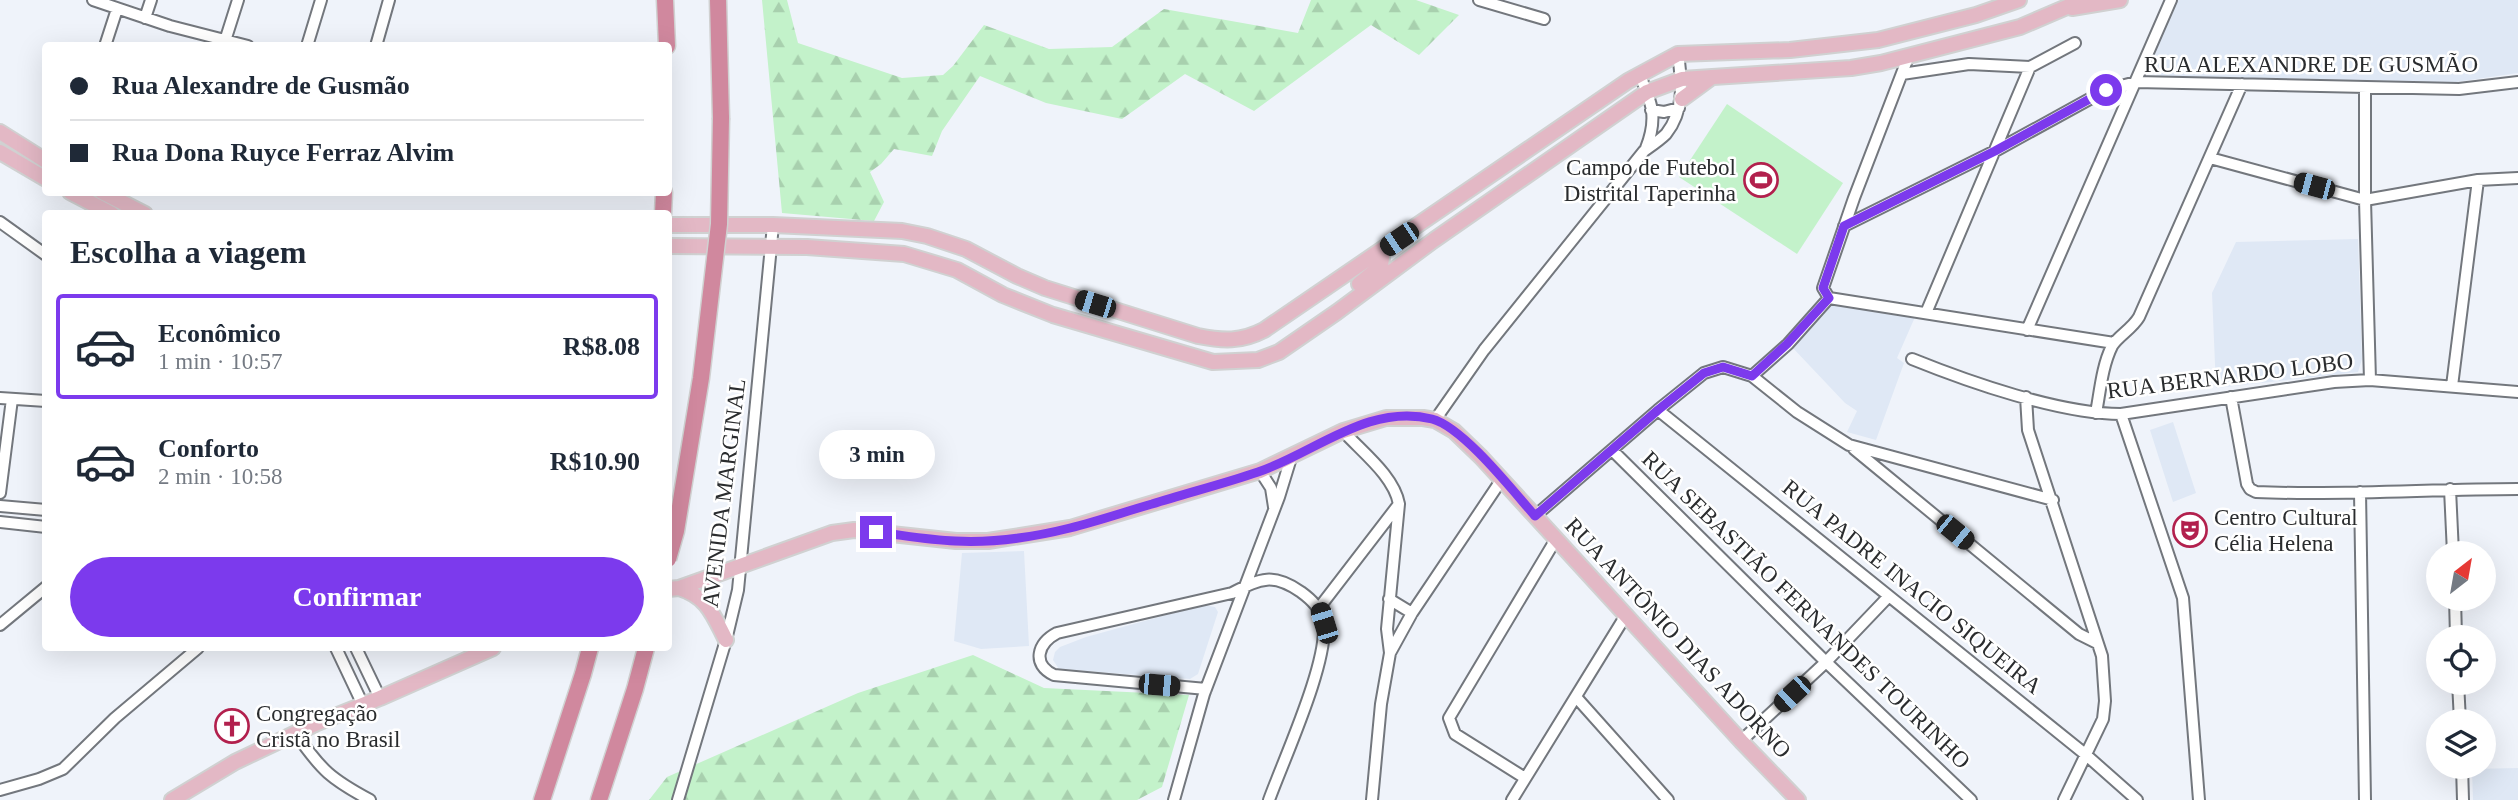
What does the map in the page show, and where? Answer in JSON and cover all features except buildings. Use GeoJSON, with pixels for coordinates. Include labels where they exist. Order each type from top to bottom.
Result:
{"type":"FeatureCollection","features":[{"type":"Feature","properties":{"kind":"highway"},"geometry":{"type":"LineString","coordinates":[[665,0],[667,42]]}},
{"type":"Feature","properties":{"kind":"highway"},"geometry":{"type":"LineString","coordinates":[[672,545],[701,378],[719,224],[721,118],[718,0]]}},
{"type":"Feature","properties":{"kind":"highway"},"geometry":{"type":"LineString","coordinates":[[542,800],[589,651]]}},
{"type":"Feature","properties":{"kind":"highway"},"geometry":{"type":"LineString","coordinates":[[599,800],[645,651]]}},
{"type":"Feature","properties":{"kind":"main road"},"geometry":{"type":"LineString","coordinates":[[672,225],[773,225],[902,231],[965,249],[1045,288],[1198,336],[1219,340],[1249,338],[1639,74],[1678,54],[1790,50],[1878,40],[1976,15],[2019,0]]}},
{"type":"Feature","properties":{"kind":"main road"},"geometry":{"type":"LineString","coordinates":[[672,246],[772,247],[898,253],[935,262],[1017,302],[1053,315],[1213,362],[1236,363],[1268,357],[1337,313],[1434,240],[1647,92],[1682,79],[1851,68],[2021,27],[2083,0]]}},
{"type":"Feature","properties":{"kind":"main road"},"geometry":{"type":"LineString","coordinates":[[2061,10],[2120,0]]}},
{"type":"Feature","properties":{"kind":"main road"},"geometry":{"type":"LineString","coordinates":[[1680,103],[1712,78]]}},
{"type":"Feature","properties":{"kind":"main road"},"geometry":{"type":"LineString","coordinates":[[0,132],[42,158]]}},
{"type":"Feature","properties":{"kind":"main road"},"geometry":{"type":"LineString","coordinates":[[0,152],[42,177]]}},
{"type":"Feature","properties":{"kind":"main road"},"geometry":{"type":"LineString","coordinates":[[78,196],[104,210]]}},
{"type":"Feature","properties":{"kind":"main road"},"geometry":{"type":"LineString","coordinates":[[110,196],[137,210]]}},
{"type":"Feature","properties":{"kind":"main road"},"geometry":{"type":"LineString","coordinates":[[898,253],[911,251],[960,265],[967,259],[965,249]]}},
{"type":"Feature","properties":{"kind":"main road"},"geometry":{"type":"LineString","coordinates":[[1337,313],[1352,289],[1381,266],[1382,250]]}},
{"type":"Feature","properties":{"kind":"main road"},"geometry":{"type":"LineString","coordinates":[[975,280],[976,268],[983,265],[1025,287],[1045,288]]}},
{"type":"Feature","properties":{"kind":"main road"},"geometry":{"type":"LineString","coordinates":[[673,589],[739,568],[832,533],[854,530],[956,541],[988,541],[1057,530],[1260,471],[1343,431],[1386,418],[1435,420]]}},
{"type":"Feature","properties":{"kind":"main road","name":"RUA ANTÔNIO DIAS ADORNO"},"geometry":{"type":"LineString","coordinates":[[1435,420],[1454,431],[1502,479],[1798,800]]}},
{"type":"Feature","properties":{"kind":"main road"},"geometry":{"type":"LineString","coordinates":[[673,589],[694,593],[706,602],[726,640]]}},
{"type":"Feature","properties":{"kind":"main road"},"geometry":{"type":"LineString","coordinates":[[172,800],[235,762],[486,651]]}},
{"type":"Feature","properties":{"kind":"street"},"geometry":{"type":"LineString","coordinates":[[93,0],[230,42]]}},
{"type":"Feature","properties":{"kind":"street"},"geometry":{"type":"LineString","coordinates":[[145,18],[151,0]]}},
{"type":"Feature","properties":{"kind":"street"},"geometry":{"type":"LineString","coordinates":[[225,41],[238,0]]}},
{"type":"Feature","properties":{"kind":"street"},"geometry":{"type":"LineString","coordinates":[[308,42],[321,0]]}},
{"type":"Feature","properties":{"kind":"street"},"geometry":{"type":"LineString","coordinates":[[377,42],[389,0]]}},
{"type":"Feature","properties":{"kind":"street"},"geometry":{"type":"LineString","coordinates":[[1479,0],[1544,19]]}},
{"type":"Feature","properties":{"kind":"street"},"geometry":{"type":"LineString","coordinates":[[2027,330],[2171,0]]}},
{"type":"Feature","properties":{"kind":"street"},"geometry":{"type":"LineString","coordinates":[[106,42],[117,9]]}},
{"type":"Feature","properties":{"kind":"street"},"geometry":{"type":"LineString","coordinates":[[1902,74],[1969,64],[2030,67],[2074,43]]}},
{"type":"Feature","properties":{"kind":"street"},"geometry":{"type":"LineString","coordinates":[[1644,151],[1666,134],[1680,103],[1682,79],[1678,54]]}},
{"type":"Feature","properties":{"kind":"street"},"geometry":{"type":"LineString","coordinates":[[1829,298],[1823,288],[1909,55]]}},
{"type":"Feature","properties":{"kind":"street"},"geometry":{"type":"LineString","coordinates":[[1926,313],[2030,67]]}},
{"type":"Feature","properties":{"kind":"street"},"geometry":{"type":"LineString","coordinates":[[1435,420],[1484,351],[1644,151],[1654,130],[1647,92],[1639,74]]}},
{"type":"Feature","properties":{"kind":"street","name":"RUA ALEXANDRE DE GUSMÃO"},"geometry":{"type":"LineString","coordinates":[[1844,226],[1995,151],[2106,90],[2136,82],[2459,89],[2518,82]]}},
{"type":"Feature","properties":{"kind":"street"},"geometry":{"type":"LineString","coordinates":[[2096,413],[2114,343],[2127,333],[2140,317],[2242,84]]}},
{"type":"Feature","properties":{"kind":"street"},"geometry":{"type":"LineString","coordinates":[[2365,88],[2370,380]]}},
{"type":"Feature","properties":{"kind":"street"},"geometry":{"type":"LineString","coordinates":[[1651,110],[1664,112],[1680,103]]}},
{"type":"Feature","properties":{"kind":"street"},"geometry":{"type":"LineString","coordinates":[[2210,158],[2365,201],[2478,180],[2518,178]]}},
{"type":"Feature","properties":{"kind":"street"},"geometry":{"type":"LineString","coordinates":[[2452,386],[2478,180]]}},
{"type":"Feature","properties":{"kind":"street"},"geometry":{"type":"LineString","coordinates":[[0,222],[42,252]]}},
{"type":"Feature","properties":{"kind":"street","name":"AVENIDA MARGINAL"},"geometry":{"type":"LineString","coordinates":[[678,800],[726,640],[738,590],[773,225]]}},
{"type":"Feature","properties":{"kind":"street"},"geometry":{"type":"LineString","coordinates":[[1829,298],[2114,343]]}},
{"type":"Feature","properties":{"kind":"street"},"geometry":{"type":"LineString","coordinates":[[1752,376],[1787,344],[1829,298]]}},
{"type":"Feature","properties":{"kind":"street","name":"RUA BERNARDO LOBO"},"geometry":{"type":"LineString","coordinates":[[1912,359],[2026,397],[2096,413],[2121,414],[2333,382],[2370,380],[2518,392]]}},
{"type":"Feature","properties":{"kind":"street"},"geometry":{"type":"LineString","coordinates":[[1535,516],[1658,410],[1713,369],[1732,368],[1752,376],[1797,412],[1849,445],[2079,634],[2097,642]]}},
{"type":"Feature","properties":{"kind":"street"},"geometry":{"type":"LineString","coordinates":[[2026,397],[2028,430],[2102,656],[2105,701],[2103,719],[2064,800]]}},
{"type":"Feature","properties":{"kind":"street"},"geometry":{"type":"LineString","coordinates":[[2231,397],[2247,484],[2256,492],[2304,494],[2518,489]]}},
{"type":"Feature","properties":{"kind":"street"},"geometry":{"type":"LineString","coordinates":[[0,493],[6,399],[42,401]]}},
{"type":"Feature","properties":{"kind":"street","name":"RUA PADRE INACIO SIQUEIRA"},"geometry":{"type":"LineString","coordinates":[[1658,410],[2085,754],[2137,800]]}},
{"type":"Feature","properties":{"kind":"street"},"geometry":{"type":"LineString","coordinates":[[2121,414],[2183,598],[2199,800]]}},
{"type":"Feature","properties":{"kind":"street"},"geometry":{"type":"LineString","coordinates":[[1343,431],[1390,482],[1399,504],[1387,629],[1390,653],[1381,704],[1373,800]]}},
{"type":"Feature","properties":{"kind":"street"},"geometry":{"type":"LineString","coordinates":[[1849,445],[2053,500]]}},
{"type":"Feature","properties":{"kind":"street","name":"RUA SEBASTIÃO FERNANDES TOURINHO"},"geometry":{"type":"LineString","coordinates":[[1612,450],[1826,662],[1971,800]]}},
{"type":"Feature","properties":{"kind":"street"},"geometry":{"type":"LineString","coordinates":[[1174,800],[1206,689],[1291,458]]}},
{"type":"Feature","properties":{"kind":"street"},"geometry":{"type":"LineString","coordinates":[[1260,471],[1270,488],[1274,507]]}},
{"type":"Feature","properties":{"kind":"street"},"geometry":{"type":"LineString","coordinates":[[1390,653],[1412,613],[1502,479]]}},
{"type":"Feature","properties":{"kind":"street"},"geometry":{"type":"LineString","coordinates":[[2450,489],[2452,541]]}},
{"type":"Feature","properties":{"kind":"street"},"geometry":{"type":"LineString","coordinates":[[2360,492],[2365,800]]}},
{"type":"Feature","properties":{"kind":"street"},"geometry":{"type":"LineString","coordinates":[[1319,608],[1399,504]]}},
{"type":"Feature","properties":{"kind":"street"},"geometry":{"type":"LineString","coordinates":[[0,506],[42,510]]}},
{"type":"Feature","properties":{"kind":"street"},"geometry":{"type":"LineString","coordinates":[[0,522],[42,527]]}},
{"type":"Feature","properties":{"kind":"street"},"geometry":{"type":"LineString","coordinates":[[1525,778],[1455,734],[1449,718],[1556,539]]}},
{"type":"Feature","properties":{"kind":"street"},"geometry":{"type":"LineString","coordinates":[[1206,689],[1054,675],[1044,668],[1040,654],[1043,643],[1057,633],[1232,593],[1256,580],[1283,582],[1304,594],[1319,608],[1324,623],[1323,650],[1317,673],[1269,800]]}},
{"type":"Feature","properties":{"kind":"street"},"geometry":{"type":"LineString","coordinates":[[0,625],[42,590]]}},
{"type":"Feature","properties":{"kind":"street"},"geometry":{"type":"LineString","coordinates":[[1741,741],[1826,662],[1889,596]]}},
{"type":"Feature","properties":{"kind":"street"},"geometry":{"type":"LineString","coordinates":[[1389,599],[1412,613]]}},
{"type":"Feature","properties":{"kind":"street"},"geometry":{"type":"LineString","coordinates":[[1512,800],[1626,615]]}},
{"type":"Feature","properties":{"kind":"street"},"geometry":{"type":"LineString","coordinates":[[0,790],[63,769],[116,718],[194,651]]}},
{"type":"Feature","properties":{"kind":"street"},"geometry":{"type":"LineString","coordinates":[[337,651],[363,705]]}},
{"type":"Feature","properties":{"kind":"street"},"geometry":{"type":"LineString","coordinates":[[357,651],[380,698]]}},
{"type":"Feature","properties":{"kind":"street"},"geometry":{"type":"LineString","coordinates":[[1576,697],[1668,800]]}},
{"type":"Feature","properties":{"kind":"street"},"geometry":{"type":"LineString","coordinates":[[296,734],[324,771],[336,782],[370,800]]}},
{"type":"Feature","properties":{"kind":"street"},"geometry":{"type":"LineString","coordinates":[[2462,779],[2463,800]]}},
{"type":"Feature","properties":{"kind":"shaded area"},"geometry":{"type":"Polygon","coordinates":[[[2175,0],[2518,0],[2518,73],[2449,83],[2157,76],[2150,65],[2175,0]]]}},
{"type":"Feature","properties":{"kind":"shaded area"},"geometry":{"type":"Polygon","coordinates":[[[2358,239],[2362,359],[2358,372],[2216,388],[2212,293],[2236,242],[2358,239]]]}},
{"type":"Feature","properties":{"kind":"shaded area"},"geometry":{"type":"Polygon","coordinates":[[[1829,304],[1915,317],[1897,358],[1904,363],[1876,440],[1847,432],[1857,411],[1845,403],[1791,346],[1829,304]]]}},
{"type":"Feature","properties":{"kind":"shaded area"},"geometry":{"type":"Polygon","coordinates":[[[2173,422],[2196,493],[2173,502],[2150,430],[2173,422]]]}},
{"type":"Feature","properties":{"kind":"shaded area"},"geometry":{"type":"Polygon","coordinates":[[[1024,551],[1029,646],[981,649],[954,641],[962,553],[1024,551]]]}},
{"type":"Feature","properties":{"kind":"shaded area"},"geometry":{"type":"Polygon","coordinates":[[[1203,605],[1215,607],[1218,612],[1198,674],[1190,679],[1059,669],[1053,660],[1060,647],[1086,637],[1203,605]]]}},
{"type":"Feature","properties":{"kind":"shaded area"},"geometry":{"type":"Polygon","coordinates":[[[2496,768],[2518,768],[2518,800],[2473,800],[2472,779],[2496,779],[2496,768]]]}},
{"type":"Feature","properties":{"kind":"green space"},"geometry":{"type":"Polygon","coordinates":[[[762,0],[787,0],[798,43],[902,78],[943,75],[984,25],[1049,49],[1112,47],[1164,9],[1298,33],[1311,0],[1416,0],[1459,15],[1419,55],[1371,25],[1254,111],[1185,74],[1122,119],[1046,103],[980,76],[942,131],[932,156],[894,149],[870,172],[884,202],[874,221],[782,213],[762,0]]]}},
{"type":"Feature","properties":{"kind":"green space","name":"Campo de Futebol Distrital Taperinha"},"geometry":{"type":"Polygon","coordinates":[[[1727,104],[1843,183],[1797,254],[1679,177],[1727,104]]]}},
{"type":"Feature","properties":{"kind":"green space"},"geometry":{"type":"Polygon","coordinates":[[[973,655],[1044,688],[1189,695],[1162,787],[1137,800],[649,800],[667,777],[858,693],[973,655]]]}},
{"type":"Feature","properties":{"kind":"place","name":"Campo de Futebol Distrital Taperinha"},"geometry":{"type":"Point","coordinates":[1761,180]}},
{"type":"Feature","properties":{"kind":"place","name":"Centro Cultural Célia Helena"},"geometry":{"type":"Point","coordinates":[2190,530]}},
{"type":"Feature","properties":{"kind":"place","name":"Congregação Cristã no Brasil"},"geometry":{"type":"Point","coordinates":[232,726]}},
{"type":"Feature","properties":{"kind":"route"},"geometry":{"type":"LineString","coordinates":[[876,532],[956,541],[988,541],[1070,528],[1260,471],[1343,431],[1369,422],[1411,417],[1435,420],[1454,431],[1535,516],[1704,373],[1723,367],[1752,376],[1787,344],[1829,298],[1823,288],[1844,226],[1995,151],[2106,90]]}}]}
